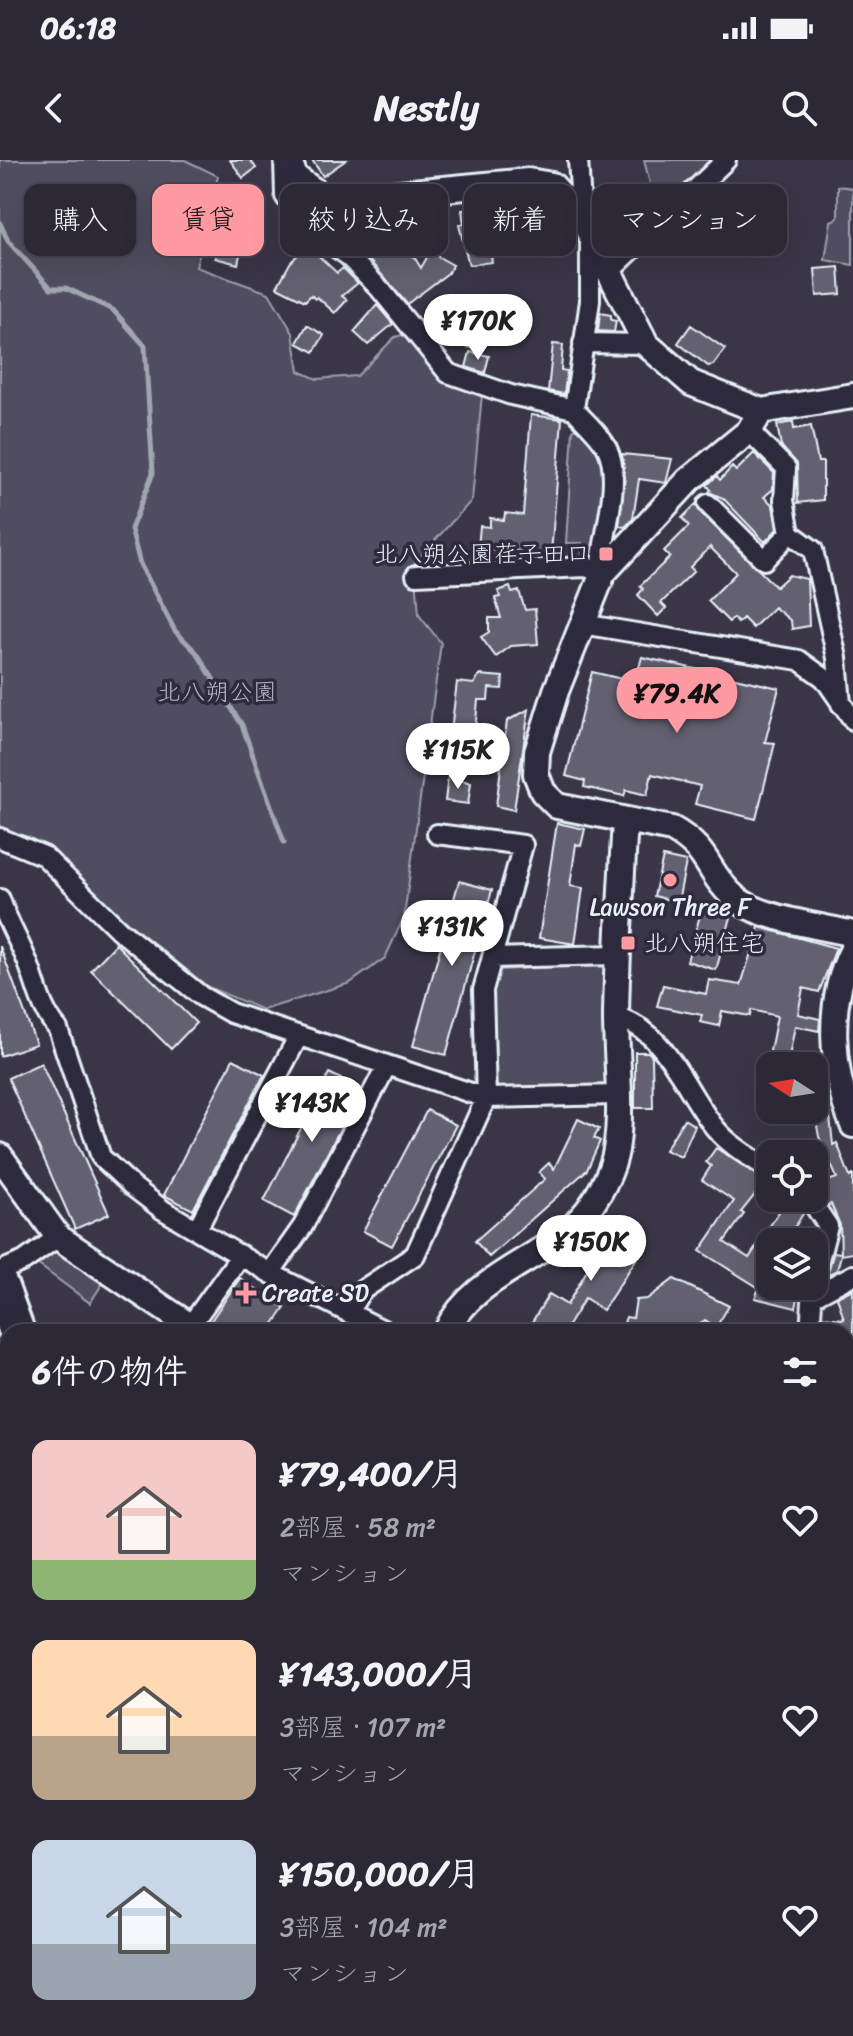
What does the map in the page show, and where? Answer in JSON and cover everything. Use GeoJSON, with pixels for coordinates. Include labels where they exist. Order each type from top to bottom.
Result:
{"type":"FeatureCollection","features":[{"type":"Feature","properties":{"kind":"highway"},"geometry":{"type":"LineString","coordinates":[[0,1285],[14,1324]]}},
{"type":"Feature","properties":{"kind":"street"},"geometry":{"type":"LineString","coordinates":[[286,160],[295,177],[327,200],[528,181],[552,185],[586,227],[646,344],[691,383],[755,421],[786,468],[784,500],[790,533],[813,550],[837,658],[841,704]]}},
{"type":"Feature","properties":{"kind":"street"},"geometry":{"type":"LineString","coordinates":[[286,160],[285,196],[306,227],[347,255],[380,289],[448,373],[511,395],[574,409],[607,448],[612,493],[601,572],[537,752],[536,774],[543,792],[557,806],[672,829],[688,838],[705,854],[716,879],[737,900],[753,908],[853,934]]}},
{"type":"Feature","properties":{"kind":"street"},"geometry":{"type":"LineString","coordinates":[[574,409],[590,301],[578,160]]}},
{"type":"Feature","properties":{"kind":"street"},"geometry":{"type":"LineString","coordinates":[[610,271],[726,160]]}},
{"type":"Feature","properties":{"kind":"street"},"geometry":{"type":"LineString","coordinates":[[583,343],[646,344]]}},
{"type":"Feature","properties":{"kind":"street"},"geometry":{"type":"LineString","coordinates":[[601,572],[698,492],[755,421],[853,396]]}},
{"type":"Feature","properties":{"kind":"street"},"geometry":{"type":"LineString","coordinates":[[698,492],[764,560],[790,533]]}},
{"type":"Feature","properties":{"kind":"street"},"geometry":{"type":"LineString","coordinates":[[416,575],[586,567],[601,572]]}},
{"type":"Feature","properties":{"kind":"street"},"geometry":{"type":"LineString","coordinates":[[582,624],[799,660],[824,678],[853,720]]}},
{"type":"Feature","properties":{"kind":"street"},"geometry":{"type":"LineString","coordinates":[[452,1324],[474,1296],[517,1261],[558,1238],[586,1213],[606,1183],[616,1152],[617,955],[625,821]]}},
{"type":"Feature","properties":{"kind":"street"},"geometry":{"type":"LineString","coordinates":[[348,1313],[361,1291],[415,1255],[486,1098],[483,990],[523,845],[437,834]]}},
{"type":"Feature","properties":{"kind":"street"},"geometry":{"type":"LineString","coordinates":[[0,838],[44,856],[119,930],[201,996],[231,1013],[486,1098],[617,1095]]}},
{"type":"Feature","properties":{"kind":"street"},"geometry":{"type":"LineString","coordinates":[[0,899],[10,930],[25,955],[43,1012],[58,1029],[101,1157],[163,1210],[270,1273],[371,1324]]}},
{"type":"Feature","properties":{"kind":"street"},"geometry":{"type":"LineString","coordinates":[[853,949],[845,1008],[833,1038],[839,1092],[853,1125]]}},
{"type":"Feature","properties":{"kind":"street"},"geometry":{"type":"LineString","coordinates":[[493,958],[617,955]]}},
{"type":"Feature","properties":{"kind":"street"},"geometry":{"type":"LineString","coordinates":[[616,1018],[634,1022],[681,1072],[703,1114],[719,1133],[756,1160]]}},
{"type":"Feature","properties":{"kind":"street"},"geometry":{"type":"LineString","coordinates":[[197,1229],[298,1037]]}},
{"type":"Feature","properties":{"kind":"street"},"geometry":{"type":"LineString","coordinates":[[270,1273],[303,1226],[387,1065]]}},
{"type":"Feature","properties":{"kind":"street"},"geometry":{"type":"LineString","coordinates":[[0,1156],[58,1237],[187,1324]]}},
{"type":"Feature","properties":{"kind":"street"},"geometry":{"type":"LineString","coordinates":[[0,1271],[24,1261],[58,1237]]}},
{"type":"Feature","properties":{"kind":"street"},"geometry":{"type":"LineString","coordinates":[[197,1324],[241,1255]]}},
{"type":"Feature","properties":{"kind":"street"},"geometry":{"type":"LineString","coordinates":[[828,1285],[853,1275]]}},
{"type":"Feature","properties":{"kind":"street"},"geometry":{"type":"LineString","coordinates":[[810,1324],[812,1300]]}},
{"type":"Feature","properties":{"kind":"green space","name":"北八朔公園"},"geometry":{"type":"Polygon","coordinates":[[[0,160],[185,160],[218,176],[216,184],[152,184],[152,256],[199,256],[196,267],[269,293],[293,333],[299,371],[317,379],[357,376],[395,337],[410,333],[482,394],[472,500],[415,562],[419,615],[441,643],[404,917],[385,958],[350,983],[263,1010],[208,987],[126,921],[57,857],[29,837],[0,831],[0,160]]]}},
{"type":"Feature","properties":{"kind":"green space"},"geometry":{"type":"Polygon","coordinates":[[[644,160],[717,160],[692,184],[650,184],[644,160]]]}},
{"type":"Feature","properties":{"kind":"green space"},"geometry":{"type":"Polygon","coordinates":[[[838,186],[853,188],[853,265],[825,260],[831,221],[838,218],[838,186]]]}},
{"type":"Feature","properties":{"kind":"green space"},"geometry":{"type":"Polygon","coordinates":[[[580,427],[603,449],[607,491],[594,556],[587,561],[583,559],[582,543],[566,543],[573,430],[580,427]]]}},
{"type":"Feature","properties":{"kind":"green space"},"geometry":{"type":"Polygon","coordinates":[[[602,964],[606,971],[607,1081],[598,1089],[500,1092],[495,1085],[490,988],[498,970],[602,964]]]}},
{"type":"Feature","properties":{"kind":"green space"},"geometry":{"type":"Polygon","coordinates":[[[57,1249],[104,1281],[90,1303],[36,1263],[57,1249]]]}},
{"type":"Feature","properties":{"kind":"building"},"geometry":{"type":"Polygon","coordinates":[[[230,160],[250,160],[256,168],[243,178],[230,160]]]}},
{"type":"Feature","properties":{"kind":"building"},"geometry":{"type":"Polygon","coordinates":[[[312,160],[346,160],[323,176],[312,160]]]}},
{"type":"Feature","properties":{"kind":"building"},"geometry":{"type":"Polygon","coordinates":[[[464,224],[464,245],[459,225],[464,224]]]}},
{"type":"Feature","properties":{"kind":"building"},"geometry":{"type":"Polygon","coordinates":[[[215,256],[240,256],[238,264],[215,256]]]}},
{"type":"Feature","properties":{"kind":"building"},"geometry":{"type":"Polygon","coordinates":[[[297,256],[319,256],[337,273],[343,268],[358,283],[342,296],[347,300],[335,313],[317,297],[315,299],[311,295],[305,301],[277,287],[297,256]]]}},
{"type":"Feature","properties":{"kind":"building"},"geometry":{"type":"Polygon","coordinates":[[[372,256],[414,256],[421,268],[428,256],[437,256],[453,265],[448,273],[407,304],[368,259],[372,256]]]}},
{"type":"Feature","properties":{"kind":"building"},"geometry":{"type":"Polygon","coordinates":[[[467,256],[491,256],[492,262],[469,265],[467,256]]]}},
{"type":"Feature","properties":{"kind":"building"},"geometry":{"type":"Polygon","coordinates":[[[839,267],[841,294],[817,296],[815,269],[839,267]]]}},
{"type":"Feature","properties":{"kind":"building"},"geometry":{"type":"Polygon","coordinates":[[[377,305],[393,324],[368,345],[354,332],[377,305]]]}},
{"type":"Feature","properties":{"kind":"building"},"geometry":{"type":"Polygon","coordinates":[[[453,309],[478,315],[476,349],[446,342],[453,309]]]}},
{"type":"Feature","properties":{"kind":"building"},"geometry":{"type":"Polygon","coordinates":[[[600,313],[611,315],[611,320],[616,321],[614,332],[598,331],[600,313]]]}},
{"type":"Feature","properties":{"kind":"building"},"geometry":{"type":"Polygon","coordinates":[[[307,325],[324,335],[314,352],[297,343],[307,325]]]}},
{"type":"Feature","properties":{"kind":"building"},"geometry":{"type":"Polygon","coordinates":[[[691,325],[725,349],[713,365],[708,366],[678,343],[691,325]]]}},
{"type":"Feature","properties":{"kind":"building"},"geometry":{"type":"Polygon","coordinates":[[[553,344],[563,345],[561,370],[567,371],[564,394],[548,391],[553,344]]]}},
{"type":"Feature","properties":{"kind":"building"},"geometry":{"type":"Polygon","coordinates":[[[470,352],[489,356],[485,373],[466,367],[470,352]]]}},
{"type":"Feature","properties":{"kind":"building"},"geometry":{"type":"Polygon","coordinates":[[[531,415],[562,419],[551,554],[478,548],[480,526],[490,527],[490,518],[504,520],[505,513],[523,515],[531,415]]]}},
{"type":"Feature","properties":{"kind":"building"},"geometry":{"type":"Polygon","coordinates":[[[793,422],[794,429],[811,426],[818,462],[823,462],[823,500],[798,503],[797,464],[781,446],[777,425],[793,422]]]}},
{"type":"Feature","properties":{"kind":"building"},"geometry":{"type":"Polygon","coordinates":[[[754,453],[774,473],[773,489],[764,497],[773,505],[777,529],[765,542],[723,498],[709,492],[711,490],[707,485],[717,476],[720,480],[732,467],[736,471],[754,453]]]}},
{"type":"Feature","properties":{"kind":"building"},"geometry":{"type":"Polygon","coordinates":[[[622,454],[672,459],[666,483],[639,479],[633,519],[625,527],[619,526],[625,477],[622,454]]]}},
{"type":"Feature","properties":{"kind":"building"},"geometry":{"type":"Polygon","coordinates":[[[696,504],[700,512],[776,587],[789,575],[807,579],[809,626],[792,629],[791,621],[774,607],[753,628],[743,618],[738,623],[733,618],[729,622],[708,601],[736,573],[710,547],[690,567],[694,571],[661,603],[666,608],[658,616],[638,595],[643,589],[640,586],[670,557],[664,551],[689,526],[682,518],[696,504]]]}},
{"type":"Feature","properties":{"kind":"building"},"geometry":{"type":"Polygon","coordinates":[[[510,587],[512,593],[519,591],[525,610],[535,609],[538,644],[511,646],[496,657],[481,637],[489,632],[489,618],[501,618],[495,598],[500,597],[498,591],[510,587]]]}},
{"type":"Feature","properties":{"kind":"building"},"geometry":{"type":"Polygon","coordinates":[[[642,657],[779,688],[765,742],[775,743],[756,819],[695,804],[700,786],[652,774],[647,795],[626,790],[624,796],[584,787],[585,781],[566,776],[592,672],[635,682],[642,657]]]}},
{"type":"Feature","properties":{"kind":"building"},"geometry":{"type":"Polygon","coordinates":[[[479,675],[503,677],[502,689],[489,688],[488,700],[478,700],[474,741],[450,739],[457,682],[474,684],[479,675]]]}},
{"type":"Feature","properties":{"kind":"building"},"geometry":{"type":"Polygon","coordinates":[[[529,709],[514,810],[496,806],[507,721],[529,709]]]}},
{"type":"Feature","properties":{"kind":"building"},"geometry":{"type":"Polygon","coordinates":[[[448,776],[471,783],[468,804],[445,801],[448,776]]]}},
{"type":"Feature","properties":{"kind":"building"},"geometry":{"type":"Polygon","coordinates":[[[557,823],[585,829],[581,846],[576,844],[570,886],[583,888],[575,944],[539,938],[557,823]]]}},
{"type":"Feature","properties":{"kind":"building"},"geometry":{"type":"Polygon","coordinates":[[[663,857],[686,862],[678,902],[654,896],[663,857]]]}},
{"type":"Feature","properties":{"kind":"building"},"geometry":{"type":"Polygon","coordinates":[[[459,881],[492,890],[446,1055],[413,1046],[459,881]]]}},
{"type":"Feature","properties":{"kind":"building"},"geometry":{"type":"Polygon","coordinates":[[[703,905],[732,914],[716,970],[687,961],[703,905]]]}},
{"type":"Feature","properties":{"kind":"building"},"geometry":{"type":"Polygon","coordinates":[[[759,927],[836,948],[819,992],[803,988],[798,1014],[820,1019],[819,1031],[795,1026],[790,1052],[770,1052],[777,1016],[751,1010],[750,1016],[722,1011],[719,1026],[700,1022],[702,1015],[657,1006],[663,985],[706,994],[709,980],[741,985],[759,927]]]}},
{"type":"Feature","properties":{"kind":"building"},"geometry":{"type":"Polygon","coordinates":[[[116,944],[196,1023],[171,1049],[91,970],[116,944]]]}},
{"type":"Feature","properties":{"kind":"building"},"geometry":{"type":"Polygon","coordinates":[[[0,946],[36,1044],[0,1056],[0,946]]]}},
{"type":"Feature","properties":{"kind":"building"},"geometry":{"type":"Polygon","coordinates":[[[635,1052],[648,1052],[652,1056],[653,1108],[635,1108],[635,1052]]]}},
{"type":"Feature","properties":{"kind":"building"},"geometry":{"type":"Polygon","coordinates":[[[233,1059],[264,1075],[193,1210],[164,1195],[233,1059]]]}},
{"type":"Feature","properties":{"kind":"building"},"geometry":{"type":"Polygon","coordinates":[[[41,1063],[109,1214],[75,1229],[8,1078],[41,1063]]]}},
{"type":"Feature","properties":{"kind":"building"},"geometry":{"type":"Polygon","coordinates":[[[329,1073],[361,1089],[294,1217],[264,1201],[329,1073]]]}},
{"type":"Feature","properties":{"kind":"building"},"geometry":{"type":"Polygon","coordinates":[[[828,1104],[833,1145],[837,1143],[850,1177],[853,1175],[853,1253],[841,1255],[837,1270],[828,1274],[834,1252],[841,1253],[840,1225],[831,1204],[828,1205],[828,1181],[837,1178],[828,1158],[828,1140],[820,1140],[817,1124],[828,1124],[828,1104]]]}},
{"type":"Feature","properties":{"kind":"building"},"geometry":{"type":"Polygon","coordinates":[[[427,1110],[456,1125],[392,1246],[363,1231],[427,1110]]]}},
{"type":"Feature","properties":{"kind":"building"},"geometry":{"type":"Polygon","coordinates":[[[578,1119],[599,1129],[594,1138],[600,1141],[587,1170],[489,1257],[475,1241],[545,1179],[539,1172],[549,1163],[554,1169],[578,1119]]]}},
{"type":"Feature","properties":{"kind":"building"},"geometry":{"type":"Polygon","coordinates":[[[684,1119],[695,1126],[681,1157],[665,1150],[684,1119]]]}},
{"type":"Feature","properties":{"kind":"building"},"geometry":{"type":"Polygon","coordinates":[[[716,1148],[756,1174],[756,1193],[724,1242],[749,1258],[756,1247],[756,1286],[700,1251],[734,1201],[702,1180],[711,1166],[706,1162],[716,1148]]]}},
{"type":"Feature","properties":{"kind":"building"},"geometry":{"type":"Polygon","coordinates":[[[779,1212],[804,1212],[794,1228],[768,1228],[779,1212]]]}},
{"type":"Feature","properties":{"kind":"building"},"geometry":{"type":"Polygon","coordinates":[[[616,1228],[644,1247],[603,1310],[585,1298],[569,1324],[531,1324],[549,1294],[567,1305],[590,1265],[576,1256],[583,1244],[599,1254],[616,1228]]]}},
{"type":"Feature","properties":{"kind":"building","name":"Create SD"},"geometry":{"type":"Polygon","coordinates":[[[240,1278],[285,1308],[274,1324],[210,1322],[240,1278]]]}},
{"type":"Feature","properties":{"kind":"building"},"geometry":{"type":"Polygon","coordinates":[[[674,1279],[729,1306],[718,1324],[705,1320],[700,1324],[624,1324],[626,1317],[633,1318],[636,1300],[647,1299],[674,1279]]]}},
{"type":"Feature","properties":{"kind":"building"},"geometry":{"type":"Polygon","coordinates":[[[853,1289],[853,1324],[823,1324],[823,1317],[844,1319],[837,1297],[853,1289]]]}},
{"type":"Feature","properties":{"kind":"building"},"geometry":{"type":"Polygon","coordinates":[[[763,1300],[798,1300],[796,1308],[763,1300]]]}},
{"type":"Feature","properties":{"kind":"waterway"},"geometry":{"type":"LineString","coordinates":[[0,223],[8,241],[51,288],[66,288],[113,310],[145,346],[153,473],[131,529],[140,564],[175,631],[197,653],[242,725],[284,842]]}},
{"type":"Feature","properties":{"kind":"place","name":"北八朔公園荏子田口"},"geometry":{"type":"Point","coordinates":[606,554]}},
{"type":"Feature","properties":{"kind":"place","name":"Lawson Three F"},"geometry":{"type":"Point","coordinates":[670,880]}},
{"type":"Feature","properties":{"kind":"place","name":"北八朔住宅"},"geometry":{"type":"Point","coordinates":[628,943]}},
{"type":"Feature","properties":{"kind":"place","name":"Create SD"},"geometry":{"type":"Point","coordinates":[246,1293]}}]}
